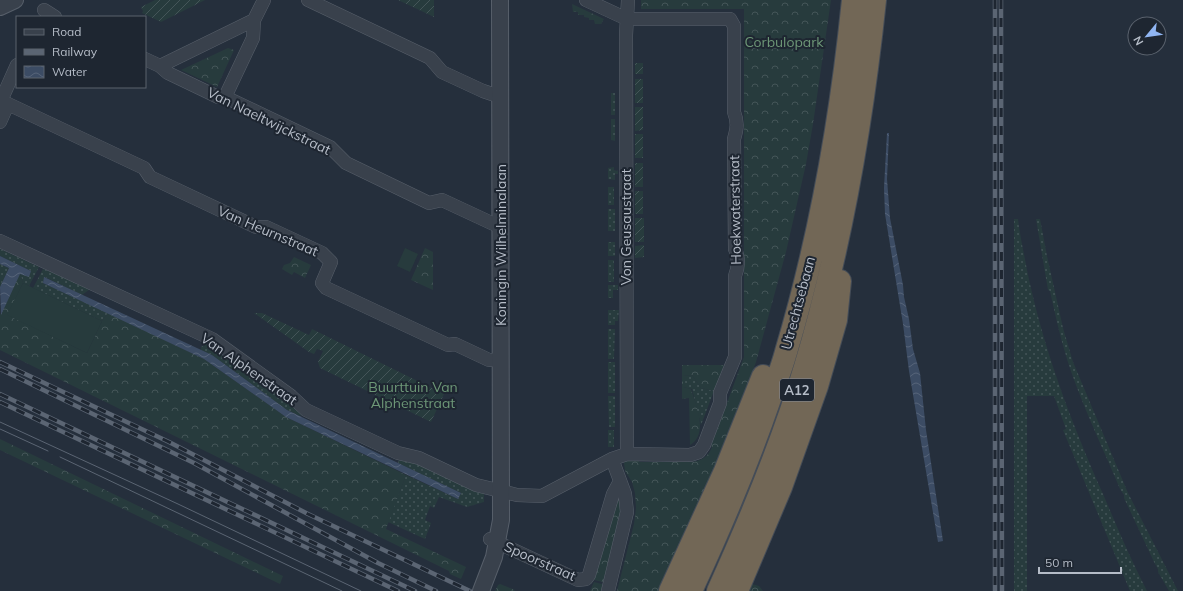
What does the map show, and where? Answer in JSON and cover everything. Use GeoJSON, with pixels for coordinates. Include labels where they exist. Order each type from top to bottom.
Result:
{"type":"FeatureCollection","features":[{"type":"Feature","properties":{"kind":"highway","name":"Utrechtsebaan"},"geometry":{"type":"LineString","coordinates":[[691,591],[744,473],[786,353],[801,296],[826,184],[840,107],[853,0]]}},
{"type":"Feature","properties":{"kind":"highway","name":"Utrechtsebaan"},"geometry":{"type":"LineString","coordinates":[[718,591],[758,498],[782,433],[805,367],[826,288],[850,180],[875,0]]}},
{"type":"Feature","properties":{"kind":"highway","name":"A12"},"geometry":{"type":"LineString","coordinates":[[737,591],[781,488],[817,386],[836,320],[850,180]]}},
{"type":"Feature","properties":{"kind":"highway","name":"A12"},"geometry":{"type":"LineString","coordinates":[[670,591],[723,476],[761,378],[766,371],[786,353]]}},
{"type":"Feature","properties":{"kind":"street"},"geometry":{"type":"LineString","coordinates":[[0,7],[15,0]]}},
{"type":"Feature","properties":{"kind":"street"},"geometry":{"type":"LineString","coordinates":[[225,97],[253,38],[254,20],[264,0]]}},
{"type":"Feature","properties":{"kind":"street"},"geometry":{"type":"LineString","coordinates":[[308,0],[430,58],[442,72],[483,92],[500,97]]}},
{"type":"Feature","properties":{"kind":"street","name":"Koningin Wilhelminalaan"},"geometry":{"type":"LineString","coordinates":[[481,591],[494,558],[494,540],[501,490],[500,0]]}},
{"type":"Feature","properties":{"kind":"street"},"geometry":{"type":"LineString","coordinates":[[586,0],[626,19]]}},
{"type":"Feature","properties":{"kind":"street","name":"Von Geusaustraat"},"geometry":{"type":"LineString","coordinates":[[627,454],[626,19],[628,0]]}},
{"type":"Feature","properties":{"kind":"street","name":"Hoekwaterstraat"},"geometry":{"type":"LineString","coordinates":[[626,19],[730,19],[734,26],[734,112],[737,119],[737,130],[734,139],[735,249],[738,256],[738,268],[735,276],[735,357],[720,393],[720,403],[704,445]]}},
{"type":"Feature","properties":{"kind":"street"},"geometry":{"type":"LineString","coordinates":[[160,66],[254,20]]}},
{"type":"Feature","properties":{"kind":"street","name":"Van Naeltwijckstraat"},"geometry":{"type":"LineString","coordinates":[[146,59],[160,66],[168,73],[211,94],[218,97],[225,97],[330,147],[346,163],[429,203],[442,200],[500,227]]}},
{"type":"Feature","properties":{"kind":"street"},"geometry":{"type":"LineString","coordinates":[[0,122],[8,104],[3,101],[3,96],[16,67]]}},
{"type":"Feature","properties":{"kind":"street","name":"Van Heurnstraat"},"geometry":{"type":"LineString","coordinates":[[8,104],[144,168],[150,177],[256,227],[266,227],[322,253],[330,262],[322,283],[326,288],[448,345],[455,344],[489,360],[501,360]]}},
{"type":"Feature","properties":{"kind":"street","name":"Van Alphenstraat"},"geometry":{"type":"LineString","coordinates":[[0,241],[212,339],[291,396],[306,410],[398,453],[419,458],[476,485],[517,495],[542,496],[612,458],[627,454],[690,455],[699,452],[704,445]]}},
{"type":"Feature","properties":{"kind":"street"},"geometry":{"type":"LineString","coordinates":[[608,591],[627,512],[625,494],[612,458]]}},
{"type":"Feature","properties":{"kind":"street","name":"Spoorstraat"},"geometry":{"type":"LineString","coordinates":[[494,540],[578,580],[586,579],[590,576],[613,494],[620,481]]}},
{"type":"Feature","properties":{"kind":"street"},"geometry":{"type":"LineString","coordinates":[[470,591],[494,540]]}},
{"type":"Feature","properties":{"kind":"green space"},"geometry":{"type":"Polygon","coordinates":[[[155,0],[205,0],[161,22],[142,13],[143,11],[141,7],[155,0]]]}},
{"type":"Feature","properties":{"kind":"green space"},"geometry":{"type":"Polygon","coordinates":[[[398,0],[434,0],[434,17],[398,0]]]}},
{"type":"Feature","properties":{"kind":"green space","name":"Corbulopark"},"geometry":{"type":"Polygon","coordinates":[[[641,0],[831,0],[806,164],[786,252],[756,362],[715,469],[659,591],[617,591],[634,524],[636,508],[635,493],[632,482],[625,471],[624,463],[627,460],[639,462],[691,462],[698,461],[706,456],[712,447],[711,446],[744,357],[744,9],[641,9],[641,0]]]}},
{"type":"Feature","properties":{"kind":"green space"},"geometry":{"type":"Polygon","coordinates":[[[572,4],[604,19],[601,24],[595,24],[594,20],[589,20],[589,18],[584,17],[584,15],[578,15],[578,12],[573,12],[572,4]]]}},
{"type":"Feature","properties":{"kind":"green space"},"geometry":{"type":"Polygon","coordinates":[[[228,48],[234,50],[217,87],[181,70],[228,48]]]}},
{"type":"Feature","properties":{"kind":"green space"},"geometry":{"type":"Polygon","coordinates":[[[635,63],[643,63],[643,74],[635,74],[635,63]]]}},
{"type":"Feature","properties":{"kind":"green space"},"geometry":{"type":"Polygon","coordinates":[[[635,79],[643,79],[643,103],[635,103],[635,79]]]}},
{"type":"Feature","properties":{"kind":"green space"},"geometry":{"type":"Polygon","coordinates":[[[611,93],[615,93],[615,115],[611,115],[611,93]]]}},
{"type":"Feature","properties":{"kind":"green space"},"geometry":{"type":"Polygon","coordinates":[[[635,107],[643,107],[643,130],[635,131],[635,107]]]}},
{"type":"Feature","properties":{"kind":"green space"},"geometry":{"type":"Polygon","coordinates":[[[611,119],[615,119],[615,141],[611,140],[611,119]]]}},
{"type":"Feature","properties":{"kind":"green space"},"geometry":{"type":"Polygon","coordinates":[[[635,134],[643,134],[643,158],[635,158],[635,134]]]}},
{"type":"Feature","properties":{"kind":"green space"},"geometry":{"type":"Polygon","coordinates":[[[635,163],[643,163],[643,187],[635,187],[635,163]]]}},
{"type":"Feature","properties":{"kind":"green space"},"geometry":{"type":"Polygon","coordinates":[[[614,167],[614,170],[618,171],[618,174],[615,174],[615,180],[608,179],[608,168],[614,167]]]}},
{"type":"Feature","properties":{"kind":"green space"},"geometry":{"type":"Polygon","coordinates":[[[608,187],[614,187],[614,205],[608,205],[608,187]]]}},
{"type":"Feature","properties":{"kind":"green space"},"geometry":{"type":"Polygon","coordinates":[[[635,191],[643,191],[643,214],[635,214],[635,191]]]}},
{"type":"Feature","properties":{"kind":"green space"},"geometry":{"type":"Polygon","coordinates":[[[608,209],[615,209],[615,231],[608,231],[608,209]]]}},
{"type":"Feature","properties":{"kind":"green space"},"geometry":{"type":"Polygon","coordinates":[[[635,218],[644,218],[644,242],[635,242],[635,218]]]}},
{"type":"Feature","properties":{"kind":"green space"},"geometry":{"type":"Polygon","coordinates":[[[1014,219],[1018,219],[1027,270],[1041,328],[1069,412],[1124,543],[1147,591],[1130,591],[1063,430],[1066,429],[1054,396],[1027,396],[1027,591],[1014,591],[1014,219]]]}},
{"type":"Feature","properties":{"kind":"green space"},"geometry":{"type":"Polygon","coordinates":[[[1036,219],[1040,219],[1063,328],[1073,362],[1128,493],[1178,591],[1169,591],[1158,572],[1158,569],[1120,489],[1076,385],[1064,350],[1050,291],[1048,290],[1036,219]]]}},
{"type":"Feature","properties":{"kind":"green space"},"geometry":{"type":"Polygon","coordinates":[[[608,242],[615,242],[615,256],[608,256],[608,242]]]}},
{"type":"Feature","properties":{"kind":"green space"},"geometry":{"type":"Polygon","coordinates":[[[644,245],[644,257],[635,258],[635,246],[644,245]]]}},
{"type":"Feature","properties":{"kind":"green space"},"geometry":{"type":"Polygon","coordinates":[[[405,248],[418,254],[410,272],[397,266],[405,248]]]}},
{"type":"Feature","properties":{"kind":"green space"},"geometry":{"type":"Polygon","coordinates":[[[425,248],[433,252],[433,290],[411,280],[425,248]]]}},
{"type":"Feature","properties":{"kind":"green space"},"geometry":{"type":"Polygon","coordinates":[[[0,249],[39,267],[29,286],[23,283],[20,273],[31,271],[0,256],[0,249]]]}},
{"type":"Feature","properties":{"kind":"green space"},"geometry":{"type":"Polygon","coordinates":[[[294,257],[311,265],[305,278],[294,272],[292,275],[282,269],[284,265],[290,263],[294,257]]]}},
{"type":"Feature","properties":{"kind":"green space"},"geometry":{"type":"Polygon","coordinates":[[[608,260],[614,260],[614,282],[608,282],[608,260]]]}},
{"type":"Feature","properties":{"kind":"green space"},"geometry":{"type":"Polygon","coordinates":[[[0,264],[9,268],[0,287],[0,264]]]}},
{"type":"Feature","properties":{"kind":"green space"},"geometry":{"type":"Polygon","coordinates":[[[43,269],[93,287],[82,295],[45,277],[43,283],[108,313],[102,321],[33,288],[43,269]]]}},
{"type":"Feature","properties":{"kind":"green space"},"geometry":{"type":"Polygon","coordinates":[[[20,273],[23,283],[8,315],[87,353],[102,321],[108,313],[204,359],[286,417],[406,475],[386,529],[466,567],[461,579],[450,574],[449,571],[0,350],[0,315],[20,273]]]}},
{"type":"Feature","properties":{"kind":"green space"},"geometry":{"type":"Polygon","coordinates":[[[23,283],[102,321],[87,353],[7,315],[23,283]]]}},
{"type":"Feature","properties":{"kind":"green space"},"geometry":{"type":"Polygon","coordinates":[[[608,285],[618,285],[618,290],[613,290],[613,298],[608,298],[608,285]]]}},
{"type":"Feature","properties":{"kind":"green space"},"geometry":{"type":"Polygon","coordinates":[[[608,310],[619,310],[618,321],[615,321],[615,325],[608,325],[608,310]]]}},
{"type":"Feature","properties":{"kind":"green space","name":"Buurttuin Van Alphenstraat"},"geometry":{"type":"Polygon","coordinates":[[[254,313],[262,313],[309,335],[312,329],[444,394],[431,422],[320,368],[318,362],[323,351],[317,349],[314,354],[309,352],[254,313]]]}},
{"type":"Feature","properties":{"kind":"green space"},"geometry":{"type":"Polygon","coordinates":[[[608,329],[615,329],[614,359],[608,359],[608,329]]]}},
{"type":"Feature","properties":{"kind":"green space"},"geometry":{"type":"Polygon","coordinates":[[[209,342],[302,411],[300,416],[287,410],[212,355],[201,350],[201,347],[209,342]]]}},
{"type":"Feature","properties":{"kind":"green space"},"geometry":{"type":"Polygon","coordinates":[[[608,362],[615,362],[615,393],[608,393],[608,362]]]}},
{"type":"Feature","properties":{"kind":"green space"},"geometry":{"type":"Polygon","coordinates":[[[682,365],[724,365],[714,391],[701,388],[692,375],[683,376],[683,387],[691,389],[700,419],[699,434],[696,440],[690,445],[689,398],[682,399],[682,365]]]}},
{"type":"Feature","properties":{"kind":"green space"},"geometry":{"type":"Polygon","coordinates":[[[692,375],[701,388],[714,391],[701,425],[692,389],[683,387],[683,376],[692,375]]]}},
{"type":"Feature","properties":{"kind":"green space"},"geometry":{"type":"Polygon","coordinates":[[[608,396],[615,396],[615,427],[609,427],[608,396]]]}},
{"type":"Feature","properties":{"kind":"green space"},"geometry":{"type":"Polygon","coordinates":[[[608,430],[614,430],[614,447],[608,447],[608,430]]]}},
{"type":"Feature","properties":{"kind":"green space"},"geometry":{"type":"Polygon","coordinates":[[[0,439],[283,576],[280,584],[0,450],[0,439]]]}},
{"type":"Feature","properties":{"kind":"green space"},"geometry":{"type":"Polygon","coordinates":[[[400,457],[484,490],[484,502],[467,507],[439,497],[434,508],[430,506],[425,520],[431,523],[425,539],[388,522],[406,475],[458,499],[461,493],[398,463],[400,457]]]}},
{"type":"Feature","properties":{"kind":"green space"},"geometry":{"type":"Polygon","coordinates":[[[618,498],[620,499],[620,517],[603,582],[594,580],[618,498]]]}},
{"type":"Feature","properties":{"kind":"green space"},"geometry":{"type":"Polygon","coordinates":[[[594,582],[602,584],[602,591],[590,591],[594,582]]]}},
{"type":"Feature","properties":{"kind":"green space"},"geometry":{"type":"Polygon","coordinates":[[[500,584],[515,590],[495,591],[500,584]]]}},
{"type":"Feature","properties":{"kind":"green space"},"geometry":{"type":"Polygon","coordinates":[[[752,584],[759,586],[763,591],[749,591],[752,584]]]}},
{"type":"Feature","properties":{"kind":"water"},"geometry":{"type":"Polygon","coordinates":[[[887,133],[889,133],[887,179],[890,218],[909,319],[913,349],[920,373],[926,430],[943,541],[938,542],[909,371],[885,214],[884,188],[887,133]]]}},
{"type":"Feature","properties":{"kind":"water"},"geometry":{"type":"Polygon","coordinates":[[[0,256],[31,271],[29,277],[20,274],[1,315],[0,287],[9,268],[0,264],[0,256]]]}},
{"type":"Feature","properties":{"kind":"water"},"geometry":{"type":"Polygon","coordinates":[[[44,277],[212,355],[287,410],[461,493],[458,499],[286,417],[204,359],[43,283],[44,277]]]}},
{"type":"Feature","properties":{"kind":"tram line"},"geometry":{"type":"LineString","coordinates":[[0,422],[178,504],[361,591]]}},
{"type":"Feature","properties":{"kind":"tram line"},"geometry":{"type":"LineString","coordinates":[[0,429],[48,451]]}},
{"type":"Feature","properties":{"kind":"tram line"},"geometry":{"type":"LineString","coordinates":[[60,457],[342,591]]}},
{"type":"Feature","properties":{"kind":"railway"},"geometry":{"type":"LineString","coordinates":[[995,0],[995,591]]}},
{"type":"Feature","properties":{"kind":"railway"},"geometry":{"type":"LineString","coordinates":[[1001,0],[1002,591]]}},
{"type":"Feature","properties":{"kind":"railway"},"geometry":{"type":"LineString","coordinates":[[0,362],[169,442],[308,514],[470,591]]}},
{"type":"Feature","properties":{"kind":"railway"},"geometry":{"type":"LineString","coordinates":[[0,369],[194,463],[378,563],[436,591]]}},
{"type":"Feature","properties":{"kind":"railway"},"geometry":{"type":"LineString","coordinates":[[0,394],[415,591]]}},
{"type":"Feature","properties":{"kind":"railway"},"geometry":{"type":"LineString","coordinates":[[0,402],[398,591]]}}]}
